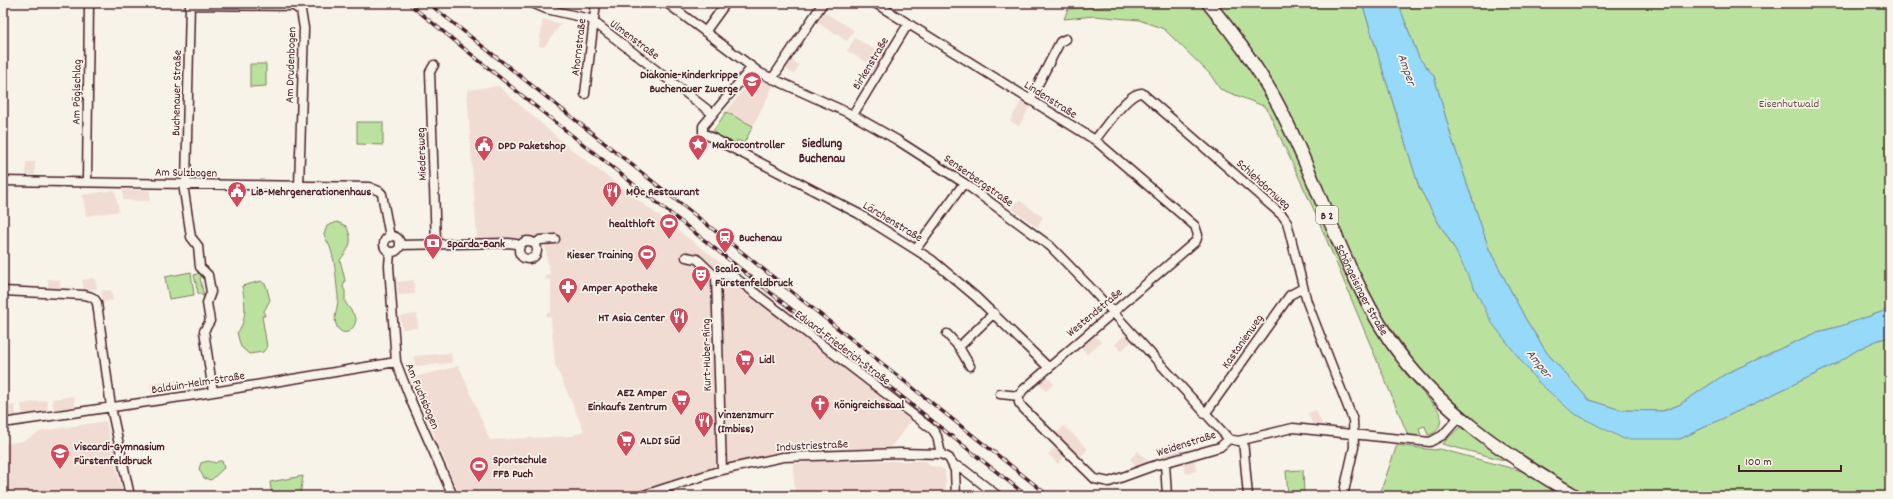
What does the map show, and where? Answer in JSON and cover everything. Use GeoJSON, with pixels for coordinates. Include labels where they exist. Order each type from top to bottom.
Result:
{"type":"FeatureCollection","features":[{"type":"Feature","properties":{"kind":"main road","name":"Schöngeisinger Straße"},"geometry":{"type":"LineString","coordinates":[[1208,3],[1237,39],[1275,100],[1359,285],[1375,315],[1405,360],[1459,418],[1532,471],[1576,496]]}},
{"type":"Feature","properties":{"kind":"street","name":"Am Pöglschlag"},"geometry":{"type":"LineString","coordinates":[[87,181],[89,3]]}},
{"type":"Feature","properties":{"kind":"street","name":"Ulmenstraße"},"geometry":{"type":"LineString","coordinates":[[532,3],[546,9],[590,19],[713,114]]}},
{"type":"Feature","properties":{"kind":"street","name":"Ahornstraße"},"geometry":{"type":"LineString","coordinates":[[584,94],[596,3]]}},
{"type":"Feature","properties":{"kind":"street","name":"Senserbergstraße"},"geometry":{"type":"LineString","coordinates":[[667,3],[752,67],[772,79],[853,115],[912,149],[964,183],[1050,246],[1229,439]]}},
{"type":"Feature","properties":{"kind":"street"},"geometry":{"type":"LineString","coordinates":[[705,32],[726,3]]}},
{"type":"Feature","properties":{"kind":"street"},"geometry":{"type":"LineString","coordinates":[[772,79],[823,3]]}},
{"type":"Feature","properties":{"kind":"street","name":"Lindenstraße"},"geometry":{"type":"LineString","coordinates":[[875,3],[1096,140],[1195,226],[1198,234]]}},
{"type":"Feature","properties":{"kind":"street","name":"Buchenauer Straße"},"geometry":{"type":"LineString","coordinates":[[190,4],[185,184],[190,237],[198,246],[200,267],[208,275],[211,292],[207,302],[210,321],[204,331],[213,392]]}},
{"type":"Feature","properties":{"kind":"street","name":"Am Drudenbogen"},"geometry":{"type":"LineString","coordinates":[[190,4],[294,6],[301,12],[304,28],[299,186]]}},
{"type":"Feature","properties":{"kind":"street","name":"Birkenstraße"},"geometry":{"type":"LineString","coordinates":[[853,115],[908,24]]}},
{"type":"Feature","properties":{"kind":"street"},"geometry":{"type":"LineString","coordinates":[[1030,100],[1060,42],[1066,39]]}},
{"type":"Feature","properties":{"kind":"street","name":"Miedersweg"},"geometry":{"type":"LineString","coordinates":[[434,65],[430,72],[436,244]]}},
{"type":"Feature","properties":{"kind":"street"},"geometry":{"type":"LineString","coordinates":[[713,114],[752,67]]}},
{"type":"Feature","properties":{"kind":"street","name":"Schlehdornweg"},"geometry":{"type":"LineString","coordinates":[[1096,140],[1132,96],[1140,92],[1148,96],[1283,216],[1287,222],[1303,288],[1353,420],[1354,446],[1342,496]]}},
{"type":"Feature","properties":{"kind":"street","name":"Lärchenstraße"},"geometry":{"type":"LineString","coordinates":[[713,114],[702,130],[705,136],[859,214],[916,249],[954,276],[994,313],[1048,367]]}},
{"type":"Feature","properties":{"kind":"street","name":"Am Sulzbogen"},"geometry":{"type":"LineString","coordinates":[[3,181],[369,186],[382,194],[390,237]]}},
{"type":"Feature","properties":{"kind":"street"},"geometry":{"type":"LineString","coordinates":[[916,249],[964,183]]}},
{"type":"Feature","properties":{"kind":"street","name":"Westendstraße"},"geometry":{"type":"LineString","coordinates":[[1019,396],[1023,390],[1048,367],[1196,241],[1198,234]]}},
{"type":"Feature","properties":{"kind":"street"},"geometry":{"type":"LineString","coordinates":[[390,237],[397,238],[400,245],[398,250],[390,252],[386,249],[384,244],[390,237]]}},
{"type":"Feature","properties":{"kind":"street"},"geometry":{"type":"LineString","coordinates":[[535,244],[540,240],[555,239]]}},
{"type":"Feature","properties":{"kind":"street"},"geometry":{"type":"LineString","coordinates":[[519,247],[526,241],[535,244]]}},
{"type":"Feature","properties":{"kind":"street"},"geometry":{"type":"LineString","coordinates":[[400,245],[508,243],[516,244],[519,247]]}},
{"type":"Feature","properties":{"kind":"street"},"geometry":{"type":"LineString","coordinates":[[519,247],[522,261],[536,255],[537,250],[535,244]]}},
{"type":"Feature","properties":{"kind":"street","name":"Am Fuchsbogen"},"geometry":{"type":"LineString","coordinates":[[390,252],[389,266],[396,362],[410,398],[453,496]]}},
{"type":"Feature","properties":{"kind":"street"},"geometry":{"type":"LineString","coordinates":[[686,256],[697,259],[716,277]]}},
{"type":"Feature","properties":{"kind":"street","name":"Eduard-Friederich-Straße"},"geometry":{"type":"LineString","coordinates":[[716,277],[732,276],[933,430],[937,436],[941,454]]}},
{"type":"Feature","properties":{"kind":"street","name":"Kurt-Huber-Ring"},"geometry":{"type":"LineString","coordinates":[[716,277],[722,470]]}},
{"type":"Feature","properties":{"kind":"street","name":"Kastanienweg"},"geometry":{"type":"LineString","coordinates":[[1205,414],[1290,295],[1303,288]]}},
{"type":"Feature","properties":{"kind":"street"},"geometry":{"type":"LineString","coordinates":[[3,291],[84,294],[95,299],[97,303],[111,408],[130,496]]}},
{"type":"Feature","properties":{"kind":"street"},"geometry":{"type":"LineString","coordinates":[[959,347],[994,313]]}},
{"type":"Feature","properties":{"kind":"street"},"geometry":{"type":"LineString","coordinates":[[947,334],[959,347],[970,366]]}},
{"type":"Feature","properties":{"kind":"street","name":"Balduin-Helm-Straße"},"geometry":{"type":"LineString","coordinates":[[3,423],[111,408],[396,362]]}},
{"type":"Feature","properties":{"kind":"street"},"geometry":{"type":"LineString","coordinates":[[1000,394],[1019,396]]}},
{"type":"Feature","properties":{"kind":"street","name":"Weidenstraße"},"geometry":{"type":"LineString","coordinates":[[1019,396],[1019,403],[1023,408],[1099,481],[1114,481],[1165,463],[1220,447],[1229,439],[1234,442],[1293,428],[1430,442],[1443,435],[1459,418]]}},
{"type":"Feature","properties":{"kind":"street"},"geometry":{"type":"LineString","coordinates":[[1243,440],[1248,496]]}},
{"type":"Feature","properties":{"kind":"street","name":"Industriestraße"},"geometry":{"type":"LineString","coordinates":[[641,496],[722,470],[792,456],[900,453],[941,454]]}},
{"type":"Feature","properties":{"kind":"street"},"geometry":{"type":"LineString","coordinates":[[941,454],[949,458],[954,465],[962,469],[998,496]]}},
{"type":"Feature","properties":{"kind":"street"},"geometry":{"type":"LineString","coordinates":[[1165,463],[1167,496]]}},
{"type":"Feature","properties":{"kind":"street"},"geometry":{"type":"LineString","coordinates":[[954,465],[956,496]]}},
{"type":"Feature","properties":{"kind":"shaded area"},"geometry":{"type":"Polygon","coordinates":[[[822,11],[854,30],[847,41],[816,22],[822,11]]]}},
{"type":"Feature","properties":{"kind":"shaded area"},"geometry":{"type":"Polygon","coordinates":[[[543,19],[561,24],[544,47],[539,46],[543,19]]]}},
{"type":"Feature","properties":{"kind":"shaded area"},"geometry":{"type":"Polygon","coordinates":[[[855,38],[885,56],[873,77],[863,71],[868,63],[847,51],[855,38]]]}},
{"type":"Feature","properties":{"kind":"shaded area"},"geometry":{"type":"Polygon","coordinates":[[[790,59],[799,65],[794,74],[784,68],[790,59]]]}},
{"type":"Feature","properties":{"kind":"shaded area","name":"Diakonie-Kinderkrippe Buchenauer Zwerge"},"geometry":{"type":"Polygon","coordinates":[[[754,76],[773,86],[753,126],[726,112],[754,76]]]}},
{"type":"Feature","properties":{"kind":"shaded area"},"geometry":{"type":"Polygon","coordinates":[[[498,86],[572,150],[712,256],[916,415],[890,448],[795,452],[718,466],[633,496],[460,496],[410,378],[459,366],[490,440],[572,436],[584,431],[555,364],[551,318],[546,316],[547,313],[551,312],[551,280],[545,279],[546,275],[550,274],[545,242],[548,239],[477,240],[467,90],[498,86]]]}},
{"type":"Feature","properties":{"kind":"shaded area"},"geometry":{"type":"Polygon","coordinates":[[[1022,100],[1031,105],[1019,126],[1010,121],[1022,100]]]}},
{"type":"Feature","properties":{"kind":"shaded area"},"geometry":{"type":"Polygon","coordinates":[[[26,162],[35,162],[35,175],[26,175],[26,162]]]}},
{"type":"Feature","properties":{"kind":"shaded area"},"geometry":{"type":"Polygon","coordinates":[[[115,190],[119,211],[86,216],[83,195],[115,190]]]}},
{"type":"Feature","properties":{"kind":"shaded area"},"geometry":{"type":"Polygon","coordinates":[[[123,190],[150,190],[150,201],[123,200],[123,190]]]}},
{"type":"Feature","properties":{"kind":"shaded area"},"geometry":{"type":"Polygon","coordinates":[[[1019,200],[1043,217],[1037,227],[1012,209],[1019,200]]]}},
{"type":"Feature","properties":{"kind":"shaded area"},"geometry":{"type":"Polygon","coordinates":[[[95,278],[97,289],[84,290],[82,280],[95,278]]]}},
{"type":"Feature","properties":{"kind":"shaded area"},"geometry":{"type":"Polygon","coordinates":[[[48,279],[60,280],[60,289],[48,289],[48,279]]]}},
{"type":"Feature","properties":{"kind":"shaded area"},"geometry":{"type":"Polygon","coordinates":[[[414,280],[415,294],[398,295],[397,282],[414,280]]]}},
{"type":"Feature","properties":{"kind":"shaded area"},"geometry":{"type":"Polygon","coordinates":[[[111,290],[113,300],[103,302],[101,291],[111,290]]]}},
{"type":"Feature","properties":{"kind":"shaded area"},"geometry":{"type":"Polygon","coordinates":[[[417,314],[418,328],[402,329],[400,316],[417,314]]]}},
{"type":"Feature","properties":{"kind":"shaded area"},"geometry":{"type":"Polygon","coordinates":[[[1093,334],[1101,342],[1087,354],[1080,346],[1093,334]]]}},
{"type":"Feature","properties":{"kind":"shaded area"},"geometry":{"type":"Polygon","coordinates":[[[1126,334],[1132,341],[1121,351],[1115,344],[1126,334]]]}},
{"type":"Feature","properties":{"kind":"shaded area"},"geometry":{"type":"Polygon","coordinates":[[[451,353],[452,363],[415,366],[414,356],[451,353]]]}},
{"type":"Feature","properties":{"kind":"shaded area"},"geometry":{"type":"Polygon","coordinates":[[[1046,375],[1054,384],[1046,391],[1038,382],[1046,375]]]}},
{"type":"Feature","properties":{"kind":"shaded area"},"geometry":{"type":"Polygon","coordinates":[[[178,380],[179,390],[152,394],[150,384],[178,380]]]}},
{"type":"Feature","properties":{"kind":"shaded area"},"geometry":{"type":"Polygon","coordinates":[[[74,396],[75,406],[54,410],[52,399],[74,396]]]}},
{"type":"Feature","properties":{"kind":"shaded area"},"geometry":{"type":"Polygon","coordinates":[[[47,400],[48,411],[23,415],[21,404],[47,400]]]}},
{"type":"Feature","properties":{"kind":"shaded area"},"geometry":{"type":"Polygon","coordinates":[[[15,405],[16,416],[3,418],[3,407],[15,405]]]}},
{"type":"Feature","properties":{"kind":"shaded area"},"geometry":{"type":"Polygon","coordinates":[[[1316,410],[1323,426],[1313,425],[1308,413],[1316,410]]]}},
{"type":"Feature","properties":{"kind":"shaded area","name":"Viscardi-Gymnasium Fürstenfeldbruck"},"geometry":{"type":"Polygon","coordinates":[[[106,421],[123,496],[3,496],[3,444],[23,441],[42,431],[106,421]]]}},
{"type":"Feature","properties":{"kind":"shaded area"},"geometry":{"type":"Polygon","coordinates":[[[1064,426],[1088,449],[1079,458],[1055,435],[1064,426]]]}},
{"type":"Feature","properties":{"kind":"shaded area"},"geometry":{"type":"Polygon","coordinates":[[[1173,440],[1184,452],[1163,457],[1162,453],[1168,451],[1165,447],[1173,440]]]}},
{"type":"Feature","properties":{"kind":"shaded area"},"geometry":{"type":"Polygon","coordinates":[[[1055,447],[1065,456],[1058,464],[1048,454],[1055,447]]]}},
{"type":"Feature","properties":{"kind":"shaded area"},"geometry":{"type":"Polygon","coordinates":[[[1138,451],[1149,462],[1137,467],[1130,459],[1138,451]]]}},
{"type":"Feature","properties":{"kind":"shaded area"},"geometry":{"type":"Polygon","coordinates":[[[1195,460],[1196,471],[1186,474],[1183,463],[1195,460]]]}},
{"type":"Feature","properties":{"kind":"shaded area"},"geometry":{"type":"Polygon","coordinates":[[[818,461],[926,461],[930,466],[939,467],[945,470],[946,496],[795,496],[793,464],[818,461]]]}},
{"type":"Feature","properties":{"kind":"green space"},"geometry":{"type":"Polygon","coordinates":[[[1117,3],[1201,3],[1233,41],[1270,100],[1302,167],[1348,279],[1369,317],[1406,374],[1440,412],[1441,420],[1438,429],[1435,432],[1428,435],[1425,426],[1419,428],[1421,436],[1408,435],[1315,212],[1266,107],[1220,89],[1210,74],[1164,29],[1139,20],[1094,16],[1064,19],[1068,9],[1115,6],[1117,3]]]}},
{"type":"Feature","properties":{"kind":"green space"},"geometry":{"type":"Polygon","coordinates":[[[1215,3],[1362,3],[1419,187],[1438,222],[1536,380],[1680,439],[1836,364],[1855,351],[1869,344],[1890,337],[1890,496],[1588,496],[1540,468],[1460,411],[1417,366],[1380,312],[1364,284],[1304,150],[1215,3]]]}},
{"type":"Feature","properties":{"kind":"green space","name":"Eisenhutwald"},"geometry":{"type":"Polygon","coordinates":[[[1398,3],[1890,3],[1890,309],[1841,326],[1817,332],[1727,373],[1679,405],[1662,411],[1621,410],[1589,400],[1547,353],[1525,318],[1489,249],[1451,136],[1434,76],[1419,58],[1398,3]]]}},
{"type":"Feature","properties":{"kind":"green space"},"geometry":{"type":"Polygon","coordinates":[[[250,64],[266,64],[266,86],[250,87],[250,64]]]}},
{"type":"Feature","properties":{"kind":"green space"},"geometry":{"type":"Polygon","coordinates":[[[726,112],[753,126],[744,143],[737,140],[735,145],[712,133],[726,112]]]}},
{"type":"Feature","properties":{"kind":"green space"},"geometry":{"type":"Polygon","coordinates":[[[357,122],[383,122],[383,145],[357,144],[357,122]]]}},
{"type":"Feature","properties":{"kind":"green space"},"geometry":{"type":"Polygon","coordinates":[[[337,222],[346,226],[350,236],[350,244],[340,260],[345,280],[343,287],[345,291],[345,302],[356,318],[352,329],[346,332],[340,331],[337,327],[335,319],[338,296],[335,267],[333,256],[324,234],[327,226],[337,222]]]}},
{"type":"Feature","properties":{"kind":"green space"},"geometry":{"type":"Polygon","coordinates":[[[191,272],[194,295],[169,299],[165,277],[191,272]]]}},
{"type":"Feature","properties":{"kind":"green space"},"geometry":{"type":"Polygon","coordinates":[[[199,273],[203,275],[200,278],[204,296],[208,293],[205,297],[198,293],[194,275],[199,273]]]}},
{"type":"Feature","properties":{"kind":"green space"},"geometry":{"type":"Polygon","coordinates":[[[261,281],[266,285],[270,300],[264,311],[265,316],[262,316],[267,347],[263,352],[249,354],[241,347],[237,333],[243,322],[245,310],[242,286],[261,281]]]}},
{"type":"Feature","properties":{"kind":"green space"},"geometry":{"type":"Polygon","coordinates":[[[1460,427],[1511,462],[1442,444],[1460,427]]]}},
{"type":"Feature","properties":{"kind":"green space"},"geometry":{"type":"Polygon","coordinates":[[[1397,445],[1434,450],[1440,449],[1522,471],[1564,496],[1379,496],[1397,445]]]}},
{"type":"Feature","properties":{"kind":"green space"},"geometry":{"type":"Polygon","coordinates":[[[208,461],[216,463],[218,461],[222,461],[224,468],[211,480],[204,478],[199,469],[201,463],[208,461]]]}},
{"type":"Feature","properties":{"kind":"green space"},"geometry":{"type":"Polygon","coordinates":[[[1303,470],[1304,495],[1288,496],[1286,471],[1303,470]]]}},
{"type":"Feature","properties":{"kind":"green space"},"geometry":{"type":"Polygon","coordinates":[[[303,476],[300,496],[272,496],[270,482],[303,476]]]}},
{"type":"Feature","properties":{"kind":"water","name":"Amper"},"geometry":{"type":"Polygon","coordinates":[[[1362,3],[1398,3],[1419,58],[1434,76],[1451,136],[1489,249],[1525,318],[1547,353],[1589,400],[1621,410],[1663,411],[1679,405],[1727,373],[1817,332],[1841,326],[1890,309],[1890,337],[1869,344],[1855,351],[1836,364],[1680,439],[1624,439],[1573,413],[1536,380],[1492,323],[1452,244],[1419,187],[1362,3]]]}},
{"type":"Feature","properties":{"kind":"railway"},"geometry":{"type":"LineString","coordinates":[[408,3],[540,110],[1027,496]]}},
{"type":"Feature","properties":{"kind":"railway"},"geometry":{"type":"LineString","coordinates":[[428,3],[1049,496]]}},
{"type":"Feature","properties":{"kind":"place","name":"Diakonie-Kinderkrippe Buchenauer Zwerge"},"geometry":{"type":"Point","coordinates":[752,98]}},
{"type":"Feature","properties":{"kind":"place","name":"Makrocontroller"},"geometry":{"type":"Point","coordinates":[698,161]}},
{"type":"Feature","properties":{"kind":"place","name":"DPD Paketshop"},"geometry":{"type":"Point","coordinates":[484,162]}},
{"type":"Feature","properties":{"kind":"place","name":"LiB-Mehrgenerationenhaus"},"geometry":{"type":"Point","coordinates":[237,208]}},
{"type":"Feature","properties":{"kind":"place","name":"Mộc Restaurant"},"geometry":{"type":"Point","coordinates":[612,208]}},
{"type":"Feature","properties":{"kind":"place","name":"healthloft"},"geometry":{"type":"Point","coordinates":[669,240]}},
{"type":"Feature","properties":{"kind":"place","name":"Buchenau"},"geometry":{"type":"Point","coordinates":[725,254]}},
{"type":"Feature","properties":{"kind":"place","name":"Sparda-Bank"},"geometry":{"type":"Point","coordinates":[433,260]}},
{"type":"Feature","properties":{"kind":"place","name":"Kieser Training"},"geometry":{"type":"Point","coordinates":[647,271]}},
{"type":"Feature","properties":{"kind":"place","name":"Scala Fürstenfeldbruck"},"geometry":{"type":"Point","coordinates":[701,292]}},
{"type":"Feature","properties":{"kind":"place","name":"Amper Apotheke"},"geometry":{"type":"Point","coordinates":[568,304]}},
{"type":"Feature","properties":{"kind":"place","name":"HT Asia Center"},"geometry":{"type":"Point","coordinates":[679,334]}},
{"type":"Feature","properties":{"kind":"place","name":"Lidl"},"geometry":{"type":"Point","coordinates":[745,376]}},
{"type":"Feature","properties":{"kind":"place","name":"AEZ Amper Einkaufs Zentrum"},"geometry":{"type":"Point","coordinates":[681,416]}},
{"type":"Feature","properties":{"kind":"place","name":"Königreichssaal"},"geometry":{"type":"Point","coordinates":[820,421]}},
{"type":"Feature","properties":{"kind":"place","name":"Vinzenzmurr (Imbiss)"},"geometry":{"type":"Point","coordinates":[704,438]}},
{"type":"Feature","properties":{"kind":"place","name":"ALDI Süd"},"geometry":{"type":"Point","coordinates":[626,457]}},
{"type":"Feature","properties":{"kind":"place","name":"Viscardi-Gymnasium Fürstenfeldbruck"},"geometry":{"type":"Point","coordinates":[60,470]}},
{"type":"Feature","properties":{"kind":"place","name":"Sportschule FFB Puch"},"geometry":{"type":"Point","coordinates":[479,483]}},
{"type":"Feature","properties":{"kind":"district","name":"Siedlung Buchenau"},"geometry":{"type":"Point","coordinates":[822,150]}}]}
